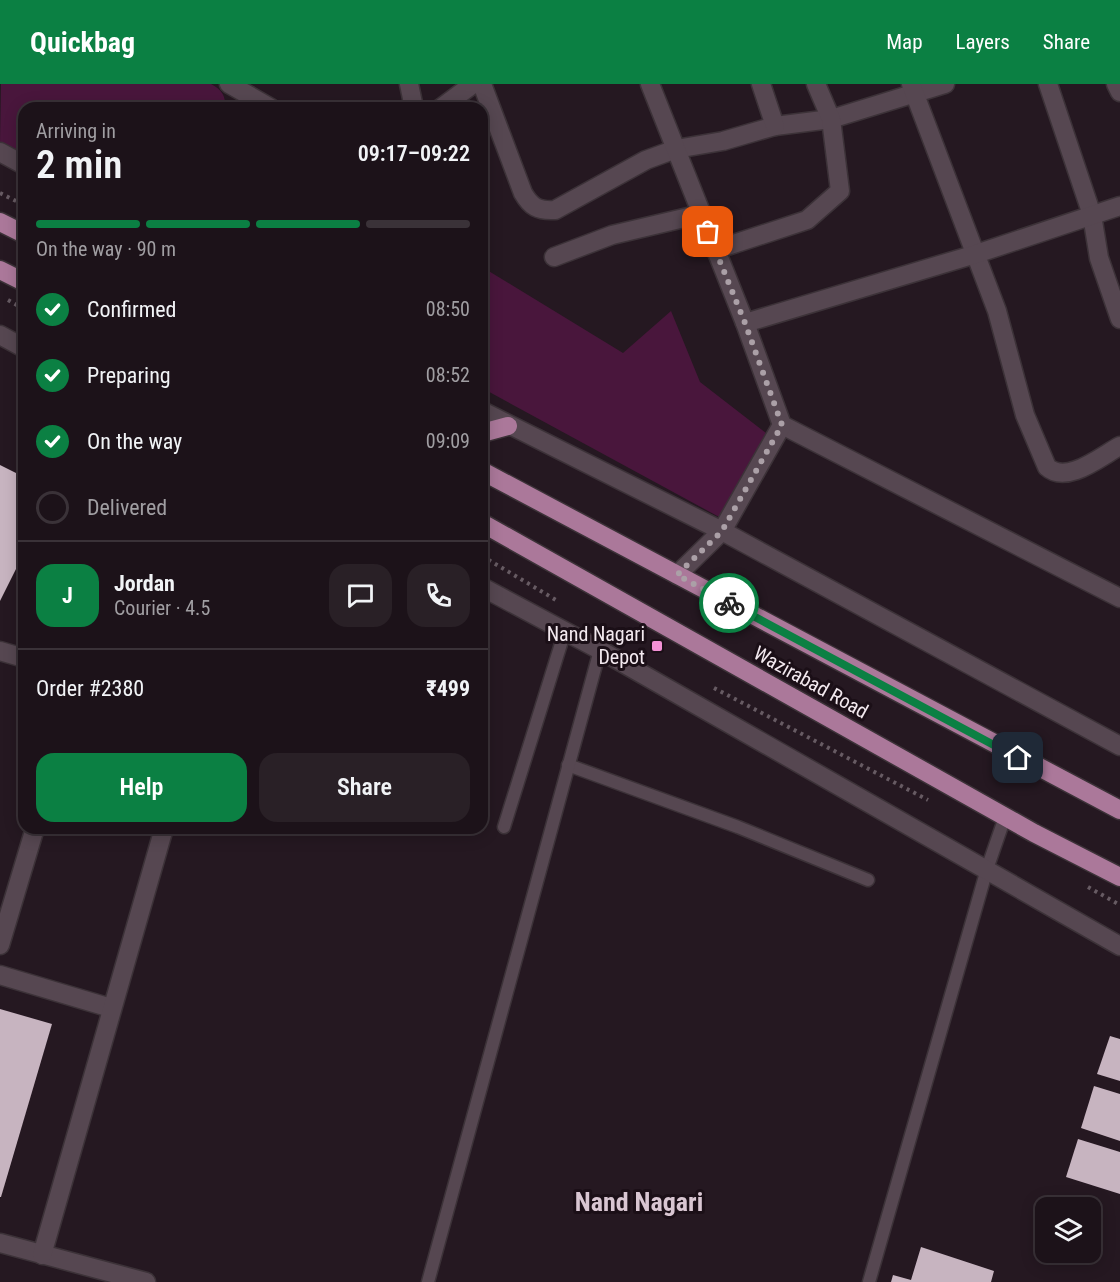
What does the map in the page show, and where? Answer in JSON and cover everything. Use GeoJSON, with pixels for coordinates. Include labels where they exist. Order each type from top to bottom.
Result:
{"type":"FeatureCollection","features":[{"type":"Feature","properties":{"kind":"highway"},"geometry":{"type":"LineString","coordinates":[[0,222],[18,231]]}},
{"type":"Feature","properties":{"kind":"highway"},"geometry":{"type":"LineString","coordinates":[[0,270],[18,279]]}},
{"type":"Feature","properties":{"kind":"highway"},"geometry":{"type":"LineString","coordinates":[[488,431],[508,426]]}},
{"type":"Feature","properties":{"kind":"highway","name":"Wazirabad Road"},"geometry":{"type":"LineString","coordinates":[[488,474],[1120,810]]}},
{"type":"Feature","properties":{"kind":"highway","name":"Wazirabad Road"},"geometry":{"type":"LineString","coordinates":[[488,526],[1005,817],[1120,877]]}},
{"type":"Feature","properties":{"kind":"street"},"geometry":{"type":"LineString","coordinates":[[228,84],[259,102]]}},
{"type":"Feature","properties":{"kind":"street"},"geometry":{"type":"LineString","coordinates":[[262,84],[265,102]]}},
{"type":"Feature","properties":{"kind":"street"},"geometry":{"type":"LineString","coordinates":[[409,84],[413,102]]}},
{"type":"Feature","properties":{"kind":"street"},"geometry":{"type":"LineString","coordinates":[[449,102],[472,84]]}},
{"type":"Feature","properties":{"kind":"street"},"geometry":{"type":"LineString","coordinates":[[482,84],[523,193],[529,204],[541,210],[555,210],[646,160],[676,149],[723,141],[775,126],[831,119],[913,88],[945,84]]}},
{"type":"Feature","properties":{"kind":"street"},"geometry":{"type":"LineString","coordinates":[[650,84],[745,323],[782,425],[1120,598]]}},
{"type":"Feature","properties":{"kind":"street"},"geometry":{"type":"LineString","coordinates":[[761,84],[775,126]]}},
{"type":"Feature","properties":{"kind":"street"},"geometry":{"type":"LineString","coordinates":[[715,250],[807,220],[840,191],[831,119],[816,84]]}},
{"type":"Feature","properties":{"kind":"street"},"geometry":{"type":"LineString","coordinates":[[1048,84],[1092,215],[1099,258],[1120,319]]}},
{"type":"Feature","properties":{"kind":"street"},"geometry":{"type":"LineString","coordinates":[[1116,84],[1120,93]]}},
{"type":"Feature","properties":{"kind":"street"},"geometry":{"type":"LineString","coordinates":[[913,88],[997,311],[1025,415],[1047,467],[1054,473],[1065,474],[1120,446]]}},
{"type":"Feature","properties":{"kind":"street"},"geometry":{"type":"LineString","coordinates":[[0,152],[18,162]]}},
{"type":"Feature","properties":{"kind":"street"},"geometry":{"type":"LineString","coordinates":[[745,323],[976,254],[1120,206]]}},
{"type":"Feature","properties":{"kind":"street"},"geometry":{"type":"LineString","coordinates":[[554,257],[612,236],[701,214]]}},
{"type":"Feature","properties":{"kind":"street"},"geometry":{"type":"LineString","coordinates":[[0,335],[18,345]]}},
{"type":"Feature","properties":{"kind":"street"},"geometry":{"type":"LineString","coordinates":[[488,414],[722,531],[1120,746]]}},
{"type":"Feature","properties":{"kind":"street"},"geometry":{"type":"LineString","coordinates":[[677,575],[722,531],[782,425]]}},
{"type":"Feature","properties":{"kind":"street"},"geometry":{"type":"LineString","coordinates":[[488,590],[600,650],[1120,946]]}},
{"type":"Feature","properties":{"kind":"street"},"geometry":{"type":"LineString","coordinates":[[0,651],[18,656]]}},
{"type":"Feature","properties":{"kind":"street"},"geometry":{"type":"LineString","coordinates":[[0,945],[32,834]]}},
{"type":"Feature","properties":{"kind":"street"},"geometry":{"type":"LineString","coordinates":[[42,1255],[162,834]]}},
{"type":"Feature","properties":{"kind":"street"},"geometry":{"type":"LineString","coordinates":[[0,975],[111,1008]]}},
{"type":"Feature","properties":{"kind":"street"},"geometry":{"type":"LineString","coordinates":[[0,1243],[146,1282]]}},
{"type":"Feature","properties":{"kind":"lane"},"geometry":{"type":"LineString","coordinates":[[504,827],[565,632]]}},
{"type":"Feature","properties":{"kind":"lane"},"geometry":{"type":"LineString","coordinates":[[428,1282],[600,650]]}},
{"type":"Feature","properties":{"kind":"lane"},"geometry":{"type":"LineString","coordinates":[[568,765],[738,827],[868,880]]}},
{"type":"Feature","properties":{"kind":"lane"},"geometry":{"type":"LineString","coordinates":[[869,1282],[987,869],[1005,817]]}},
{"type":"Feature","properties":{"kind":"path"},"geometry":{"type":"LineString","coordinates":[[0,193],[18,202]]}},
{"type":"Feature","properties":{"kind":"path"},"geometry":{"type":"LineString","coordinates":[[0,295],[18,306]]}},
{"type":"Feature","properties":{"kind":"path"},"geometry":{"type":"LineString","coordinates":[[488,560],[560,603]]}},
{"type":"Feature","properties":{"kind":"path"},"geometry":{"type":"LineString","coordinates":[[708,686],[935,804]]}},
{"type":"Feature","properties":{"kind":"path"},"geometry":{"type":"LineString","coordinates":[[1082,883],[1120,905]]}},
{"type":"Feature","properties":{"kind":"shaded area"},"geometry":{"type":"Polygon","coordinates":[[[1,84],[211,84],[218,89],[225,100],[225,102],[18,102],[18,151],[0,143],[1,84]]]}},
{"type":"Feature","properties":{"kind":"shaded area"},"geometry":{"type":"Polygon","coordinates":[[[488,271],[623,353],[671,311],[700,382],[766,433],[721,518],[488,391],[488,271]]]}},
{"type":"Feature","properties":{"kind":"building"},"geometry":{"type":"Polygon","coordinates":[[[0,465],[18,474],[18,565],[0,601],[0,465]]]}},
{"type":"Feature","properties":{"kind":"building"},"geometry":{"type":"Polygon","coordinates":[[[0,1009],[52,1024],[1,1197],[0,1197],[0,1009]]]}},
{"type":"Feature","properties":{"kind":"building"},"geometry":{"type":"Polygon","coordinates":[[[1110,1036],[1120,1039],[1120,1081],[1097,1074],[1110,1036]]]}},
{"type":"Feature","properties":{"kind":"building"},"geometry":{"type":"Polygon","coordinates":[[[1094,1086],[1120,1094],[1120,1141],[1081,1128],[1094,1086]]]}},
{"type":"Feature","properties":{"kind":"building"},"geometry":{"type":"Polygon","coordinates":[[[1078,1139],[1120,1152],[1120,1194],[1066,1177],[1078,1139]]]}},
{"type":"Feature","properties":{"kind":"building"},"geometry":{"type":"Polygon","coordinates":[[[921,1247],[994,1271],[991,1282],[891,1282],[893,1275],[911,1280],[921,1247]]]}},
{"type":"Feature","properties":{"kind":"way so far"},"geometry":{"type":"LineString","coordinates":[[708,232],[745,323],[782,425],[722,531],[677,575],[729,603]]}},
{"type":"Feature","properties":{"kind":"place","name":"Nand Nagari Depot"},"geometry":{"type":"Point","coordinates":[657,646]}},
{"type":"Feature","properties":{"kind":"district","name":"Nand Nagari"},"geometry":{"type":"Point","coordinates":[639,1202]}},
{"type":"Feature","properties":{"kind":"route"},"geometry":{"type":"LineString","coordinates":[[729,603],[1018,758]]}}]}
